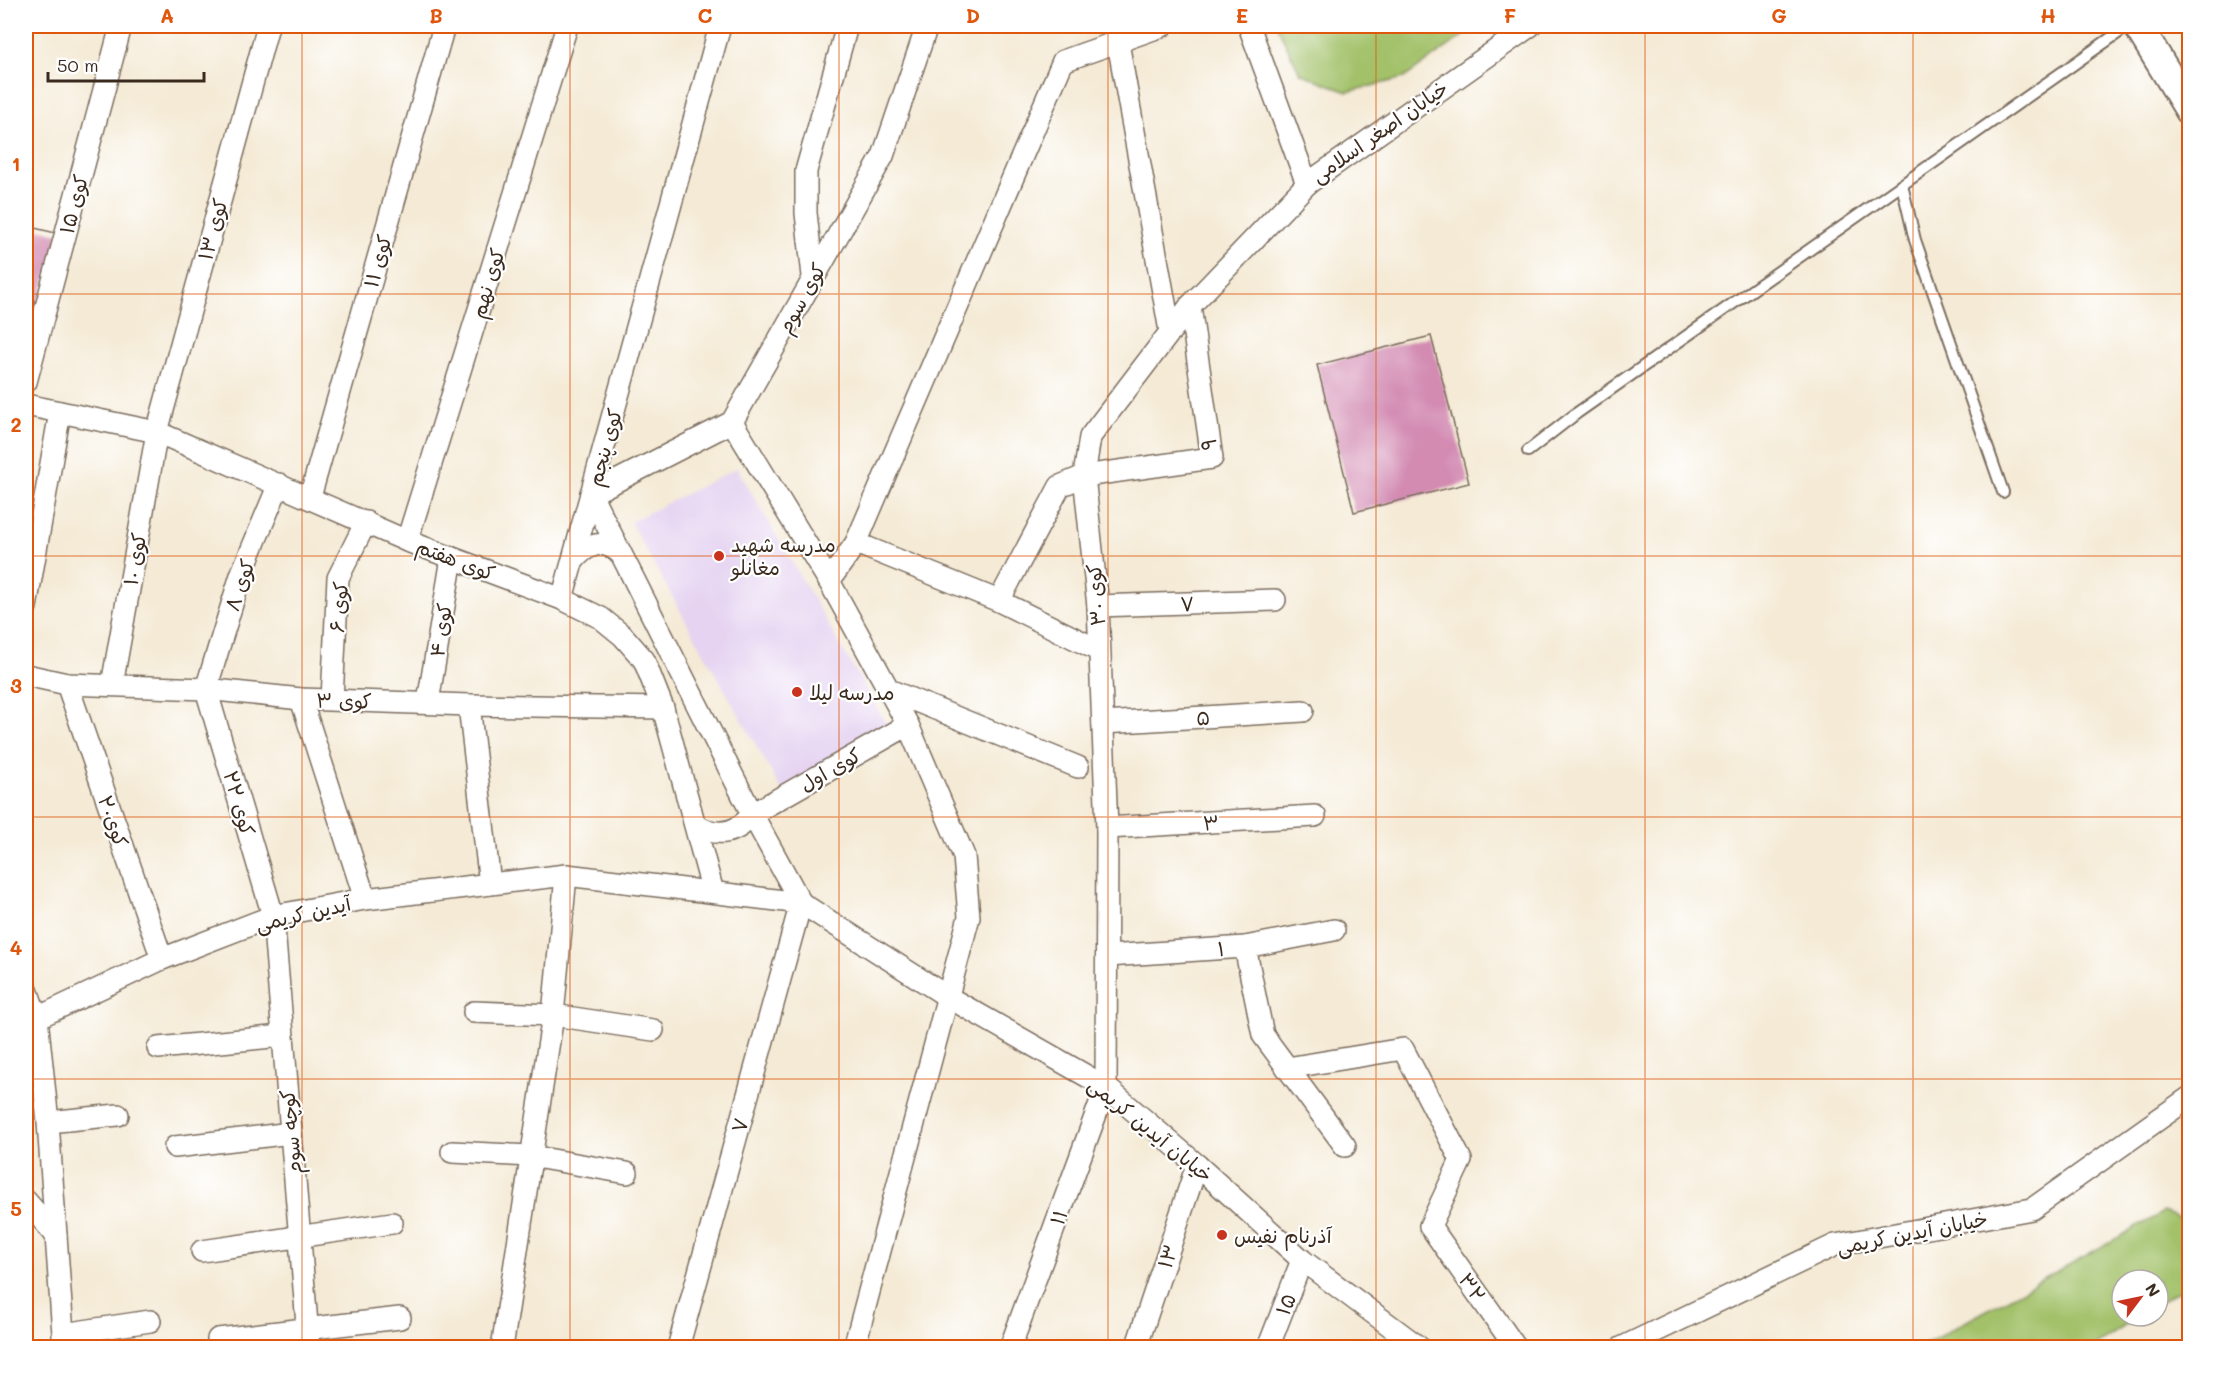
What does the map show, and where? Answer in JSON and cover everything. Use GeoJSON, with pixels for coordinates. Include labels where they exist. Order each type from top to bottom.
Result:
{"type":"FeatureCollection","features":[{"type":"Feature","properties":{"kind":"main road"},"geometry":{"type":"LineString","coordinates":[[2138,26],[2190,111]]}},
{"type":"Feature","properties":{"kind":"street","name":"کوی ۱۵"},"geometry":{"type":"LineString","coordinates":[[26,382],[121,26]]}},
{"type":"Feature","properties":{"kind":"street","name":"کوی ۱۳"},"geometry":{"type":"LineString","coordinates":[[157,432],[268,26]]}},
{"type":"Feature","properties":{"kind":"street","name":"کوی ۱۱"},"geometry":{"type":"LineString","coordinates":[[310,497],[444,26]]}},
{"type":"Feature","properties":{"kind":"street","name":"کوی نهم"},"geometry":{"type":"LineString","coordinates":[[407,541],[567,26]]}},
{"type":"Feature","properties":{"kind":"street","name":"کوی پنجم"},"geometry":{"type":"LineString","coordinates":[[720,26],[591,494],[752,814],[801,903]]}},
{"type":"Feature","properties":{"kind":"street"},"geometry":{"type":"LineString","coordinates":[[813,276],[806,213],[806,171],[847,26]]}},
{"type":"Feature","properties":{"kind":"street","name":"کوی سوم"},"geometry":{"type":"LineString","coordinates":[[732,422],[813,276],[884,156],[927,26]]}},
{"type":"Feature","properties":{"kind":"street"},"geometry":{"type":"LineString","coordinates":[[829,581],[856,543],[1063,61],[1116,32],[1162,26]]}},
{"type":"Feature","properties":{"kind":"street","name":"خیابان اصغر اسلامی"},"geometry":{"type":"LineString","coordinates":[[1249,26],[1307,184],[1530,26]]}},
{"type":"Feature","properties":{"kind":"street"},"geometry":{"type":"LineString","coordinates":[[1116,32],[1170,331]]}},
{"type":"Feature","properties":{"kind":"street","name":"کوی ۳۰"},"geometry":{"type":"LineString","coordinates":[[1106,1087],[1107,828],[1098,606],[1084,476],[1090,437],[1190,306],[1307,184]]}},
{"type":"Feature","properties":{"kind":"street","name":"۹"},"geometry":{"type":"LineString","coordinates":[[1084,476],[1212,458],[1190,306]]}},
{"type":"Feature","properties":{"kind":"street","name":"کوی هفتم"},"geometry":{"type":"LineString","coordinates":[[26,405],[157,432],[407,541],[562,599],[601,618],[623,636],[644,660],[663,708],[713,892]]}},
{"type":"Feature","properties":{"kind":"street"},"geometry":{"type":"LineString","coordinates":[[26,607],[60,412]]}},
{"type":"Feature","properties":{"kind":"street"},"geometry":{"type":"LineString","coordinates":[[562,599],[591,494],[732,422],[829,581],[908,725],[964,856],[969,917],[854,1347]]}},
{"type":"Feature","properties":{"kind":"street","name":"کوی ۱۰"},"geometry":{"type":"LineString","coordinates":[[112,685],[157,432]]}},
{"type":"Feature","properties":{"kind":"street"},"geometry":{"type":"LineString","coordinates":[[999,601],[1060,486],[1084,476]]}},
{"type":"Feature","properties":{"kind":"street","name":"کوی ۸"},"geometry":{"type":"LineString","coordinates":[[206,689],[241,575],[279,484]]}},
{"type":"Feature","properties":{"kind":"street","name":"کوی ۶"},"geometry":{"type":"LineString","coordinates":[[332,699],[338,578],[366,522]]}},
{"type":"Feature","properties":{"kind":"street"},"geometry":{"type":"LineString","coordinates":[[856,543],[999,601],[1098,650]]}},
{"type":"Feature","properties":{"kind":"street"},"geometry":{"type":"LineString","coordinates":[[573,561],[583,549],[596,544],[610,544],[620,553]]}},
{"type":"Feature","properties":{"kind":"street","name":"کوی ۴"},"geometry":{"type":"LineString","coordinates":[[428,702],[452,558]]}},
{"type":"Feature","properties":{"kind":"street","name":"۷"},"geometry":{"type":"LineString","coordinates":[[1098,606],[1275,600]]}},
{"type":"Feature","properties":{"kind":"street","name":"کوی ۳"},"geometry":{"type":"LineString","coordinates":[[26,675],[67,684],[206,689],[301,699],[469,705],[663,708]]}},
{"type":"Feature","properties":{"kind":"street","name":"کوی۲۰"},"geometry":{"type":"LineString","coordinates":[[67,684],[162,959]]}},
{"type":"Feature","properties":{"kind":"street","name":"کوی ۲۲"},"geometry":{"type":"LineString","coordinates":[[206,689],[273,916]]}},
{"type":"Feature","properties":{"kind":"street"},"geometry":{"type":"LineString","coordinates":[[889,690],[1078,766]]}},
{"type":"Feature","properties":{"kind":"street"},"geometry":{"type":"LineString","coordinates":[[301,699],[365,899]]}},
{"type":"Feature","properties":{"kind":"street"},"geometry":{"type":"LineString","coordinates":[[469,705],[490,884]]}},
{"type":"Feature","properties":{"kind":"street","name":"۵"},"geometry":{"type":"LineString","coordinates":[[1103,723],[1303,711]]}},
{"type":"Feature","properties":{"kind":"street","name":"کوی اول"},"geometry":{"type":"LineString","coordinates":[[696,826],[706,831],[728,832],[738,828],[752,814],[908,725]]}},
{"type":"Feature","properties":{"kind":"street","name":"۳"},"geometry":{"type":"LineString","coordinates":[[1107,828],[1315,816]]}},
{"type":"Feature","properties":{"kind":"street"},"geometry":{"type":"LineString","coordinates":[[502,1347],[553,1015],[566,875]]}},
{"type":"Feature","properties":{"kind":"street","name":"آیدین کریمی"},"geometry":{"type":"LineString","coordinates":[[31,1022],[162,959],[273,916],[365,899],[566,875],[801,903]]}},
{"type":"Feature","properties":{"kind":"street","name":"۷"},"geometry":{"type":"LineString","coordinates":[[678,1347],[801,903]]}},
{"type":"Feature","properties":{"kind":"street","name":"خیابان آیدین کریمی"},"geometry":{"type":"LineString","coordinates":[[801,903],[948,997],[1106,1087],[1302,1260],[1420,1347]]}},
{"type":"Feature","properties":{"kind":"street","name":"کوچه سوم"},"geometry":{"type":"LineString","coordinates":[[273,916],[308,1338]]}},
{"type":"Feature","properties":{"kind":"street","name":"۱"},"geometry":{"type":"LineString","coordinates":[[1107,956],[1245,947],[1334,930]]}},
{"type":"Feature","properties":{"kind":"street"},"geometry":{"type":"LineString","coordinates":[[1245,947],[1263,1035],[1345,1146]]}},
{"type":"Feature","properties":{"kind":"street"},"geometry":{"type":"LineString","coordinates":[[26,987],[48,1122],[64,1341],[150,1321]]}},
{"type":"Feature","properties":{"kind":"street"},"geometry":{"type":"LineString","coordinates":[[474,1012],[553,1015],[653,1030]]}},
{"type":"Feature","properties":{"kind":"street"},"geometry":{"type":"LineString","coordinates":[[159,1048],[282,1036]]}},
{"type":"Feature","properties":{"kind":"street","name":"۳۲"},"geometry":{"type":"LineString","coordinates":[[1287,1068],[1403,1049],[1461,1160],[1430,1226],[1516,1347]]}},
{"type":"Feature","properties":{"kind":"street","name":"۱۱"},"geometry":{"type":"LineString","coordinates":[[1010,1347],[1106,1087]]}},
{"type":"Feature","properties":{"kind":"street","name":"خیابان آیدین کریمی"},"geometry":{"type":"LineString","coordinates":[[1621,1347],[1835,1245],[2032,1209],[2190,1097]]}},
{"type":"Feature","properties":{"kind":"street"},"geometry":{"type":"LineString","coordinates":[[48,1122],[118,1115]]}},
{"type":"Feature","properties":{"kind":"street"},"geometry":{"type":"LineString","coordinates":[[175,1147],[291,1133]]}},
{"type":"Feature","properties":{"kind":"street"},"geometry":{"type":"LineString","coordinates":[[452,1152],[530,1156],[627,1173]]}},
{"type":"Feature","properties":{"kind":"street","name":"۱۳"},"geometry":{"type":"LineString","coordinates":[[1136,1347],[1197,1165]]}},
{"type":"Feature","properties":{"kind":"street"},"geometry":{"type":"LineString","coordinates":[[26,1201],[56,1235]]}},
{"type":"Feature","properties":{"kind":"street"},"geometry":{"type":"LineString","coordinates":[[202,1251],[392,1223]]}},
{"type":"Feature","properties":{"kind":"street","name":"۱۵"},"geometry":{"type":"LineString","coordinates":[[1268,1347],[1302,1260]]}},
{"type":"Feature","properties":{"kind":"street"},"geometry":{"type":"LineString","coordinates":[[218,1339],[308,1338],[400,1318]]}},
{"type":"Feature","properties":{"kind":"lane"},"geometry":{"type":"LineString","coordinates":[[1528,451],[1576,413],[2128,26]]}},
{"type":"Feature","properties":{"kind":"lane"},"geometry":{"type":"LineString","coordinates":[[1902,185],[1915,240],[2003,492]]}},
{"type":"Feature","properties":{"kind":"shaded area"},"geometry":{"type":"Polygon","coordinates":[[[737,468],[890,730],[782,791],[630,522],[737,468]]]}},
{"type":"Feature","properties":{"kind":"green space"},"geometry":{"type":"Polygon","coordinates":[[[1277,26],[1477,26],[1404,78],[1347,92],[1300,73],[1277,26]]]}},
{"type":"Feature","properties":{"kind":"green space"},"geometry":{"type":"Polygon","coordinates":[[[2164,1212],[2189,1222],[2189,1283],[2170,1296],[2170,1268],[2110,1268],[2110,1328],[2122,1328],[2093,1347],[1920,1347],[2164,1212]]]}},
{"type":"Feature","properties":{"kind":"building"},"geometry":{"type":"Polygon","coordinates":[[[26,226],[60,234],[31,325],[26,323],[26,226]]]}},
{"type":"Feature","properties":{"kind":"building"},"geometry":{"type":"Polygon","coordinates":[[[1431,336],[1469,483],[1354,512],[1317,365],[1431,336]]]}},
{"type":"Feature","properties":{"kind":"place","name":"مدرسه شهید مغانلو"},"geometry":{"type":"Point","coordinates":[719,556]}},
{"type":"Feature","properties":{"kind":"place","name":"مدرسه لیلا"},"geometry":{"type":"Point","coordinates":[797,692]}},
{"type":"Feature","properties":{"kind":"place","name":"آذرنام نفیس"},"geometry":{"type":"Point","coordinates":[1222,1235]}}]}
